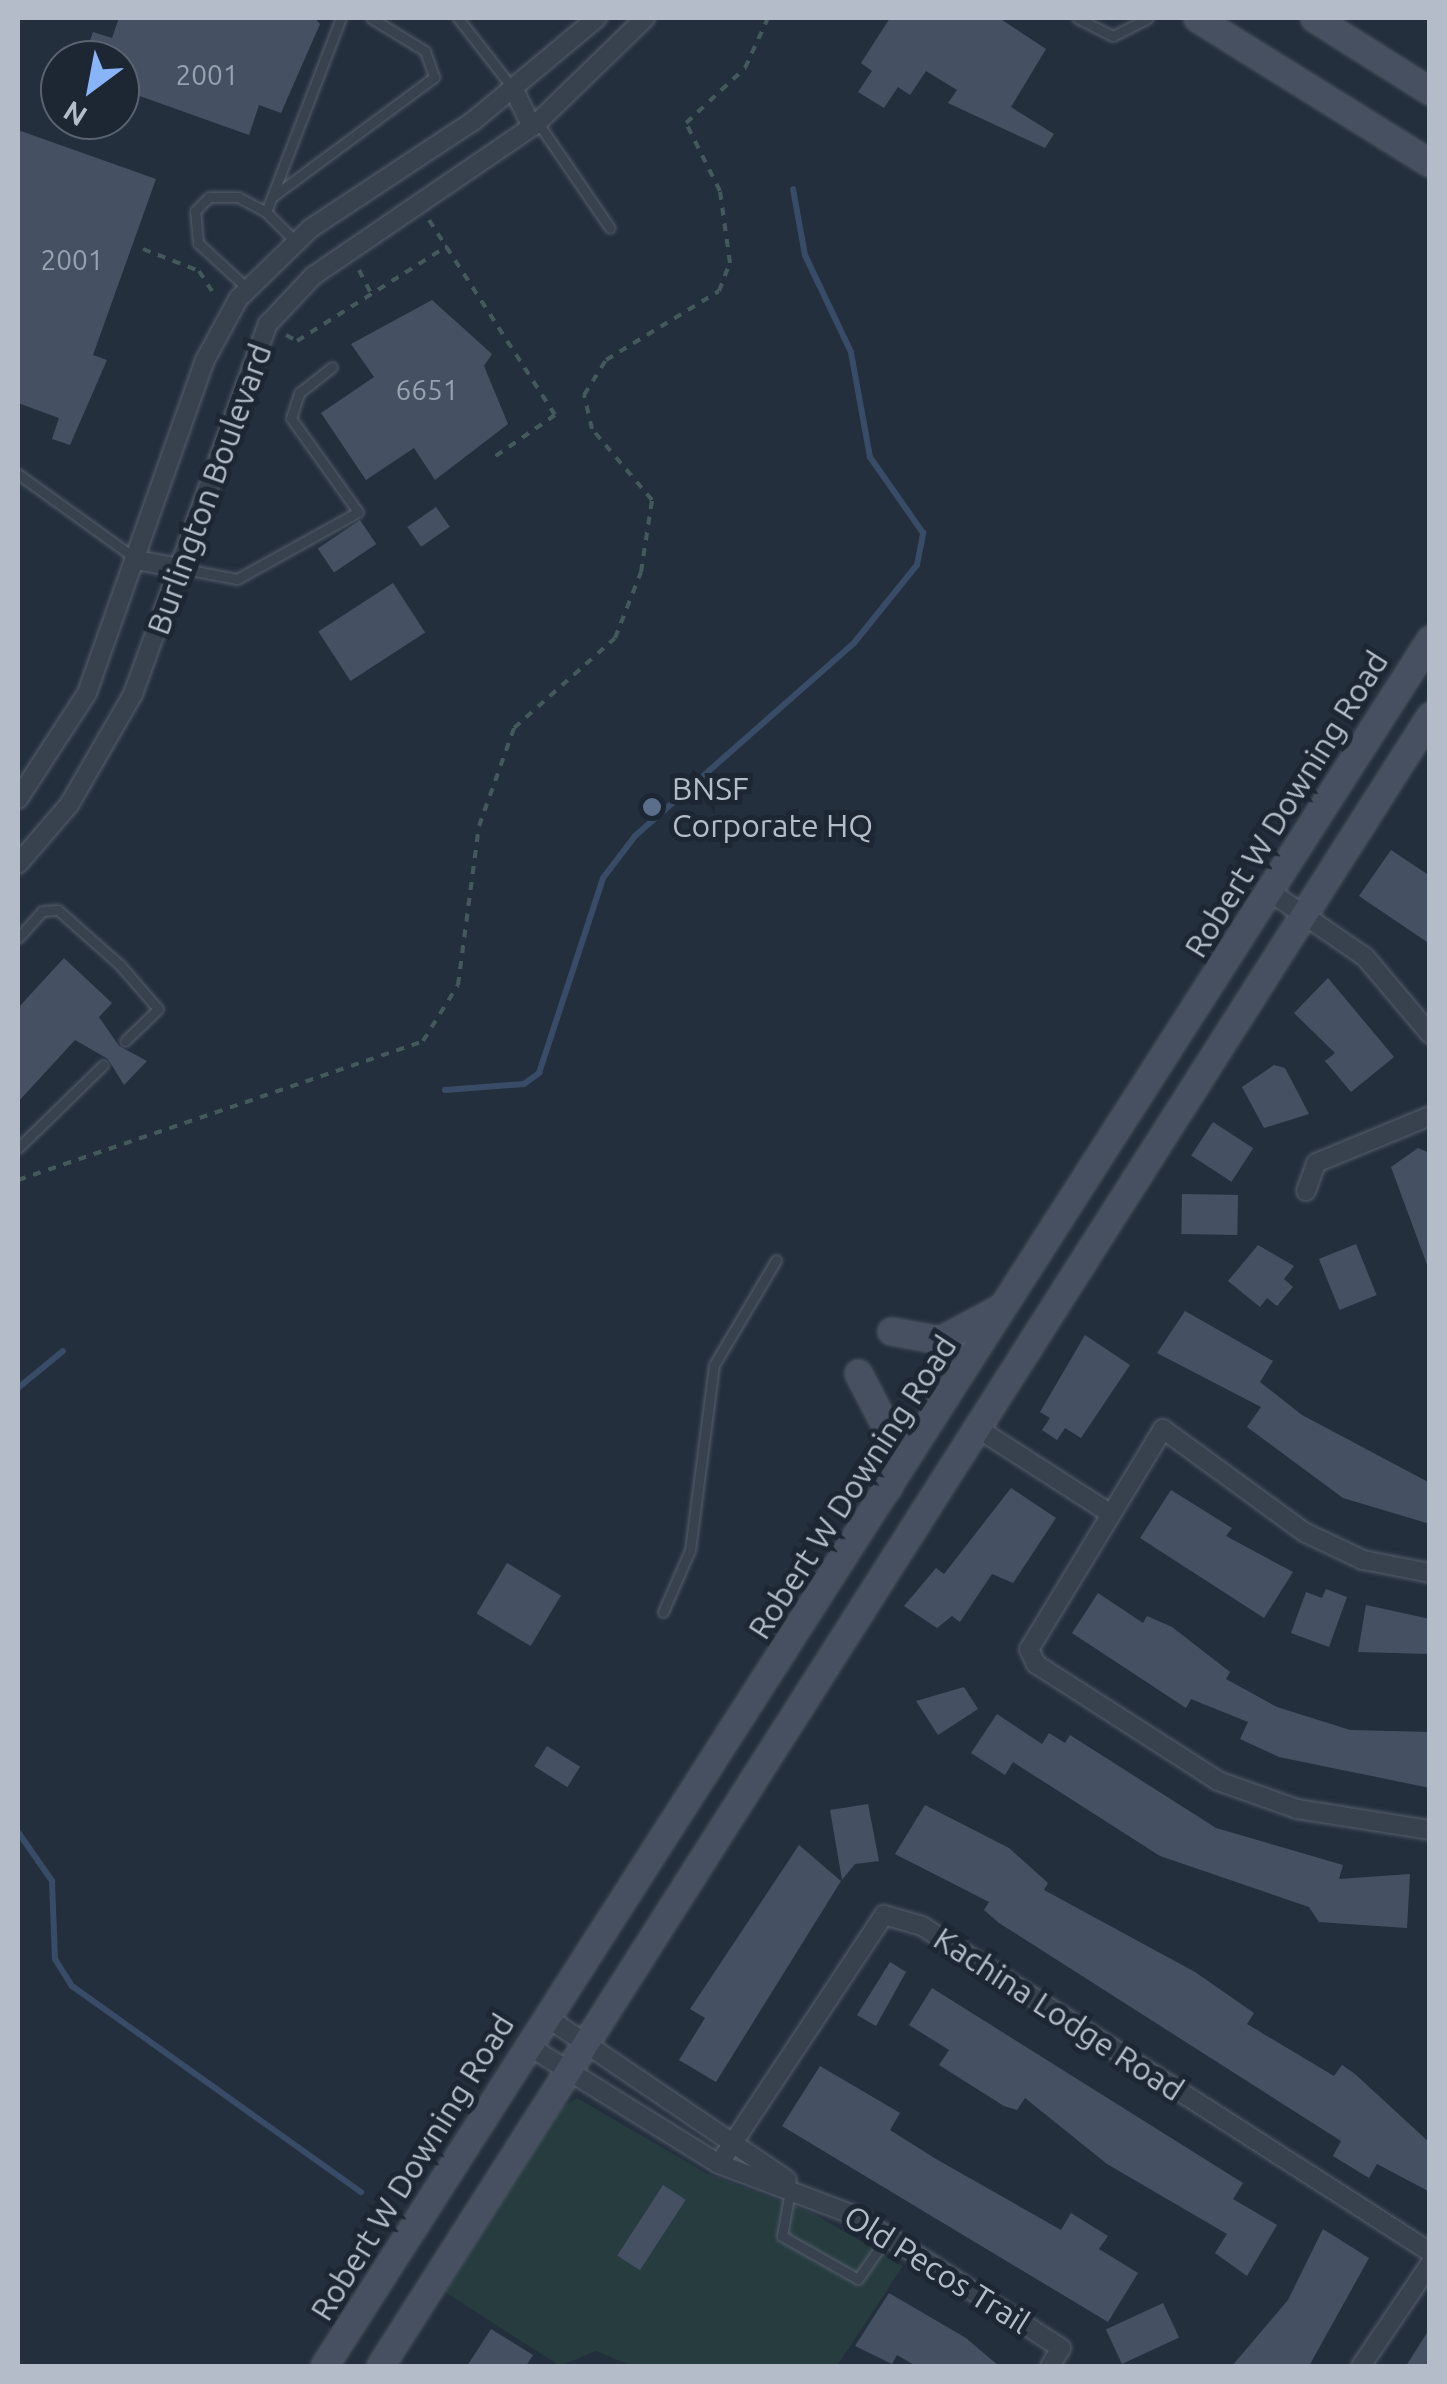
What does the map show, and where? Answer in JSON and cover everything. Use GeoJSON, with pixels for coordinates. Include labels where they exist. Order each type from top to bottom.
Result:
{"type":"FeatureCollection","features":[{"type":"Feature","properties":{"kind":"main road"},"geometry":{"type":"LineString","coordinates":[[1198,18],[1430,162]]}},
{"type":"Feature","properties":{"kind":"main road"},"geometry":{"type":"LineString","coordinates":[[1314,18],[1430,91]]}},
{"type":"Feature","properties":{"kind":"main road","name":"Robert W Downing Road"},"geometry":{"type":"LineString","coordinates":[[324,2366],[527,2044],[886,1497],[1430,639]]}},
{"type":"Feature","properties":{"kind":"main road"},"geometry":{"type":"LineString","coordinates":[[380,2366],[584,2039],[1430,716]]}},
{"type":"Feature","properties":{"kind":"main road"},"geometry":{"type":"LineString","coordinates":[[892,1332],[940,1340],[1010,1302]]}},
{"type":"Feature","properties":{"kind":"main road"},"geometry":{"type":"LineString","coordinates":[[858,1373],[895,1444],[886,1497]]}},
{"type":"Feature","properties":{"kind":"street","name":"Burlington Boulevard"},"geometry":{"type":"LineString","coordinates":[[18,799],[75,716],[138,560],[204,362],[247,288],[296,242],[514,90],[597,18]]}},
{"type":"Feature","properties":{"kind":"street","name":"Burlington Boulevard"},"geometry":{"type":"LineString","coordinates":[[18,864],[104,752],[179,568],[268,324],[294,293],[534,125],[645,18]]}},
{"type":"Feature","properties":{"kind":"street"},"geometry":{"type":"LineString","coordinates":[[514,90],[534,125]]}},
{"type":"Feature","properties":{"kind":"street"},"geometry":{"type":"LineString","coordinates":[[266,268],[294,293]]}},
{"type":"Feature","properties":{"kind":"street"},"geometry":{"type":"LineString","coordinates":[[138,560],[179,568]]}},
{"type":"Feature","properties":{"kind":"street"},"geometry":{"type":"LineString","coordinates":[[1269,892],[1304,912],[1396,985],[1430,1034]]}},
{"type":"Feature","properties":{"kind":"street"},"geometry":{"type":"LineString","coordinates":[[1306,1191],[1316,1164],[1430,1116]]}},
{"type":"Feature","properties":{"kind":"street"},"geometry":{"type":"LineString","coordinates":[[977,1428],[1111,1514]]}},
{"type":"Feature","properties":{"kind":"street"},"geometry":{"type":"LineString","coordinates":[[1430,1573],[1363,1560],[1304,1532],[1163,1429],[1031,1634],[1036,1664],[1218,1781],[1298,1809],[1430,1830]]}},
{"type":"Feature","properties":{"kind":"street","name":"Kachina Lodge Road"},"geometry":{"type":"LineString","coordinates":[[718,2164],[884,1916],[922,1926],[1430,2252]]}},
{"type":"Feature","properties":{"kind":"street","name":"Old Pecos Trail"},"geometry":{"type":"LineString","coordinates":[[546,2016],[736,2138],[791,2184],[888,2236],[1061,2348],[1050,2366]]}},
{"type":"Feature","properties":{"kind":"street","name":"Old Pecos Trail"},"geometry":{"type":"LineString","coordinates":[[527,2044],[718,2164],[791,2184]]}},
{"type":"Feature","properties":{"kind":"street"},"geometry":{"type":"LineString","coordinates":[[1362,2366],[1430,2264]]}},
{"type":"Feature","properties":{"kind":"lane"},"geometry":{"type":"LineString","coordinates":[[266,212],[342,18]]}},
{"type":"Feature","properties":{"kind":"lane"},"geometry":{"type":"LineString","coordinates":[[272,197],[434,78],[425,51],[371,18]]}},
{"type":"Feature","properties":{"kind":"lane"},"geometry":{"type":"LineString","coordinates":[[458,18],[514,90]]}},
{"type":"Feature","properties":{"kind":"lane"},"geometry":{"type":"LineString","coordinates":[[1078,18],[1113,36],[1148,18]]}},
{"type":"Feature","properties":{"kind":"lane"},"geometry":{"type":"LineString","coordinates":[[534,125],[610,228]]}},
{"type":"Feature","properties":{"kind":"lane"},"geometry":{"type":"LineString","coordinates":[[247,288],[198,242],[195,211],[210,197],[238,197],[266,212],[296,242]]}},
{"type":"Feature","properties":{"kind":"lane"},"geometry":{"type":"LineString","coordinates":[[179,568],[237,579],[358,512],[290,418],[299,393],[332,368]]}},
{"type":"Feature","properties":{"kind":"lane"},"geometry":{"type":"LineString","coordinates":[[18,474],[138,560]]}},
{"type":"Feature","properties":{"kind":"lane"},"geometry":{"type":"LineString","coordinates":[[18,938],[42,911],[58,910],[120,964],[158,1009],[125,1040]]}},
{"type":"Feature","properties":{"kind":"lane"},"geometry":{"type":"LineString","coordinates":[[18,1148],[102,1065]]}},
{"type":"Feature","properties":{"kind":"lane"},"geometry":{"type":"LineString","coordinates":[[663,1612],[690,1550],[714,1365],[776,1260]]}},
{"type":"Feature","properties":{"kind":"lane"},"geometry":{"type":"LineString","coordinates":[[791,2184],[782,2236],[858,2279],[888,2236]]}},
{"type":"Feature","properties":{"kind":"path"},"geometry":{"type":"LineString","coordinates":[[18,1180],[423,1041],[458,984],[479,826],[514,728],[615,638],[641,572],[652,500],[592,429],[584,395],[606,360],[718,292],[730,263],[720,191],[686,122],[745,68],[768,18]]}},
{"type":"Feature","properties":{"kind":"path"},"geometry":{"type":"LineString","coordinates":[[417,209],[555,415],[492,458]]}},
{"type":"Feature","properties":{"kind":"green space"},"geometry":{"type":"Polygon","coordinates":[[[577,2098],[708,2174],[813,2213],[903,2266],[837,2366],[632,2366],[596,2351],[560,2366],[445,2292],[563,2106],[577,2098]]]}},
{"type":"Feature","properties":{"kind":"building"},"geometry":{"type":"Polygon","coordinates":[[[119,18],[315,18],[320,24],[281,113],[259,105],[249,135],[140,96],[140,40],[90,40],[93,32],[112,38],[119,18]]]}},
{"type":"Feature","properties":{"kind":"building"},"geometry":{"type":"Polygon","coordinates":[[[890,18],[999,18],[1046,49],[1011,107],[1054,134],[1045,148],[948,103],[957,90],[926,71],[910,95],[898,87],[884,108],[858,92],[872,71],[861,63],[890,18]]]}},
{"type":"Feature","properties":{"kind":"building"},"geometry":{"type":"Polygon","coordinates":[[[18,130],[156,179],[93,355],[107,360],[70,445],[52,439],[59,418],[18,403],[18,130]]]}},
{"type":"Feature","properties":{"kind":"building"},"geometry":{"type":"Polygon","coordinates":[[[432,300],[492,354],[484,366],[508,424],[435,480],[414,448],[366,480],[321,413],[374,377],[351,344],[432,300]]]}},
{"type":"Feature","properties":{"kind":"building"},"geometry":{"type":"Polygon","coordinates":[[[436,507],[450,527],[421,547],[407,527],[436,507]]]}},
{"type":"Feature","properties":{"kind":"building"},"geometry":{"type":"Polygon","coordinates":[[[360,520],[376,544],[334,573],[318,549],[360,520]]]}},
{"type":"Feature","properties":{"kind":"building"},"geometry":{"type":"Polygon","coordinates":[[[393,583],[425,632],[350,681],[318,631],[393,583]]]}},
{"type":"Feature","properties":{"kind":"building"},"geometry":{"type":"Polygon","coordinates":[[[1391,850],[1430,876],[1430,944],[1359,896],[1391,850]]]}},
{"type":"Feature","properties":{"kind":"building"},"geometry":{"type":"Polygon","coordinates":[[[64,958],[112,1003],[99,1017],[119,1046],[147,1061],[124,1085],[108,1059],[75,1040],[18,1102],[18,1008],[64,958]]]}},
{"type":"Feature","properties":{"kind":"building"},"geometry":{"type":"Polygon","coordinates":[[[1328,978],[1394,1057],[1351,1092],[1325,1061],[1335,1053],[1294,1013],[1328,978]]]}},
{"type":"Feature","properties":{"kind":"building"},"geometry":{"type":"Polygon","coordinates":[[[1274,1065],[1285,1068],[1309,1114],[1264,1128],[1242,1087],[1274,1065]]]}},
{"type":"Feature","properties":{"kind":"building"},"geometry":{"type":"Polygon","coordinates":[[[1213,1122],[1253,1148],[1231,1182],[1191,1156],[1213,1122]]]}},
{"type":"Feature","properties":{"kind":"building"},"geometry":{"type":"Polygon","coordinates":[[[1418,1148],[1430,1153],[1429,1270],[1391,1167],[1418,1148]]]}},
{"type":"Feature","properties":{"kind":"building"},"geometry":{"type":"Polygon","coordinates":[[[1182,1194],[1238,1195],[1237,1235],[1181,1234],[1182,1194]]]}},
{"type":"Feature","properties":{"kind":"building"},"geometry":{"type":"Polygon","coordinates":[[[1356,1244],[1377,1295],[1340,1310],[1319,1259],[1356,1244]]]}},
{"type":"Feature","properties":{"kind":"building"},"geometry":{"type":"Polygon","coordinates":[[[1258,1245],[1294,1266],[1284,1279],[1293,1287],[1277,1306],[1267,1298],[1260,1307],[1228,1281],[1258,1245]]]}},
{"type":"Feature","properties":{"kind":"building"},"geometry":{"type":"Polygon","coordinates":[[[1185,1311],[1273,1361],[1260,1382],[1302,1415],[1430,1483],[1430,1524],[1343,1498],[1247,1427],[1261,1407],[1157,1353],[1185,1311]]]}},
{"type":"Feature","properties":{"kind":"building"},"geometry":{"type":"Polygon","coordinates":[[[1085,1335],[1130,1365],[1081,1438],[1065,1428],[1057,1440],[1042,1430],[1050,1418],[1040,1412],[1085,1335]]]}},
{"type":"Feature","properties":{"kind":"building"},"geometry":{"type":"Polygon","coordinates":[[[1011,1488],[1056,1518],[1013,1583],[992,1574],[960,1622],[952,1616],[937,1628],[904,1606],[936,1568],[944,1574],[1011,1488]]]}},
{"type":"Feature","properties":{"kind":"building"},"geometry":{"type":"Polygon","coordinates":[[[1171,1490],[1232,1528],[1226,1536],[1293,1572],[1264,1618],[1140,1538],[1171,1490]]]}},
{"type":"Feature","properties":{"kind":"building"},"geometry":{"type":"Polygon","coordinates":[[[507,1563],[561,1595],[531,1646],[477,1614],[507,1563]]]}},
{"type":"Feature","properties":{"kind":"building"},"geometry":{"type":"Polygon","coordinates":[[[1326,1589],[1347,1597],[1329,1647],[1291,1633],[1306,1592],[1322,1598],[1326,1589]]]}},
{"type":"Feature","properties":{"kind":"building"},"geometry":{"type":"Polygon","coordinates":[[[1098,1593],[1143,1623],[1147,1616],[1172,1627],[1230,1672],[1226,1679],[1277,1707],[1350,1730],[1430,1732],[1430,1788],[1279,1757],[1240,1739],[1248,1722],[1191,1699],[1186,1708],[1072,1633],[1098,1593]]]}},
{"type":"Feature","properties":{"kind":"building"},"geometry":{"type":"Polygon","coordinates":[[[1366,1605],[1430,1619],[1430,1654],[1358,1652],[1366,1605]]]}},
{"type":"Feature","properties":{"kind":"building"},"geometry":{"type":"Polygon","coordinates":[[[964,1687],[978,1709],[938,1735],[916,1701],[964,1687]]]}},
{"type":"Feature","properties":{"kind":"building"},"geometry":{"type":"Polygon","coordinates":[[[997,1714],[1042,1744],[1049,1733],[1065,1743],[1070,1735],[1216,1828],[1343,1865],[1339,1879],[1410,1874],[1407,1928],[1319,1922],[1309,1907],[1160,1856],[1013,1762],[1005,1775],[971,1753],[997,1714]]]}},
{"type":"Feature","properties":{"kind":"building"},"geometry":{"type":"Polygon","coordinates":[[[547,1746],[580,1767],[567,1787],[534,1766],[547,1746]]]}},
{"type":"Feature","properties":{"kind":"building"},"geometry":{"type":"Polygon","coordinates":[[[868,1804],[879,1861],[855,1864],[842,1880],[830,1810],[868,1804]]]}},
{"type":"Feature","properties":{"kind":"building"},"geometry":{"type":"Polygon","coordinates":[[[925,1805],[1009,1848],[1048,1883],[1044,1890],[1195,1972],[1254,2013],[1247,2024],[1334,2076],[1342,2065],[1355,2074],[1430,2143],[1430,2192],[1377,2164],[1369,2178],[1333,2156],[1341,2141],[999,1923],[984,1910],[989,1902],[895,1854],[925,1805]]]}},
{"type":"Feature","properties":{"kind":"building"},"geometry":{"type":"Polygon","coordinates":[[[799,1845],[841,1881],[716,2082],[679,2060],[705,2018],[690,2009],[799,1845]]]}},
{"type":"Feature","properties":{"kind":"building"},"geometry":{"type":"Polygon","coordinates":[[[890,1962],[906,1972],[876,2026],[857,2015],[890,1962]]]}},
{"type":"Feature","properties":{"kind":"building"},"geometry":{"type":"Polygon","coordinates":[[[932,1988],[1243,2183],[1233,2199],[1277,2225],[1247,2276],[1215,2253],[1227,2234],[1107,2164],[1025,2098],[1017,2110],[1004,2106],[939,2065],[949,2050],[909,2025],[932,1988]]]}},
{"type":"Feature","properties":{"kind":"building"},"geometry":{"type":"Polygon","coordinates":[[[820,2066],[900,2113],[890,2130],[936,2159],[1061,2230],[1071,2213],[1108,2236],[1099,2249],[1138,2273],[1108,2322],[782,2126],[820,2066]]]}},
{"type":"Feature","properties":{"kind":"building"},"geometry":{"type":"Polygon","coordinates":[[[663,2185],[686,2200],[640,2270],[617,2255],[663,2185]]]}},
{"type":"Feature","properties":{"kind":"building"},"geometry":{"type":"Polygon","coordinates":[[[1323,2229],[1369,2258],[1309,2366],[1232,2366],[1288,2300],[1323,2229]]]}},
{"type":"Feature","properties":{"kind":"building"},"geometry":{"type":"Polygon","coordinates":[[[889,2293],[966,2338],[999,2366],[916,2366],[897,2355],[892,2364],[855,2346],[889,2293]]]}},
{"type":"Feature","properties":{"kind":"building"},"geometry":{"type":"Polygon","coordinates":[[[1163,2303],[1179,2337],[1122,2364],[1106,2330],[1163,2303]]]}},
{"type":"Feature","properties":{"kind":"building"},"geometry":{"type":"Polygon","coordinates":[[[1430,2328],[1430,2366],[1406,2366],[1430,2328]]]}},
{"type":"Feature","properties":{"kind":"building"},"geometry":{"type":"Polygon","coordinates":[[[491,2329],[533,2355],[526,2366],[467,2366],[491,2329]]]}},
{"type":"Feature","properties":{"kind":"waterway"},"geometry":{"type":"LineString","coordinates":[[445,1090],[524,1084],[539,1073],[603,878],[635,836],[854,643],[917,565],[923,533],[870,457],[851,352],[805,255],[793,189]]}},
{"type":"Feature","properties":{"kind":"waterway"},"geometry":{"type":"LineString","coordinates":[[18,1388],[63,1351]]}},
{"type":"Feature","properties":{"kind":"waterway"},"geometry":{"type":"LineString","coordinates":[[18,1832],[52,1881],[55,1959],[72,1986],[361,2192]]}},
{"type":"Feature","properties":{"kind":"place","name":"BNSF Corporate HQ"},"geometry":{"type":"Point","coordinates":[652,807]}}]}
